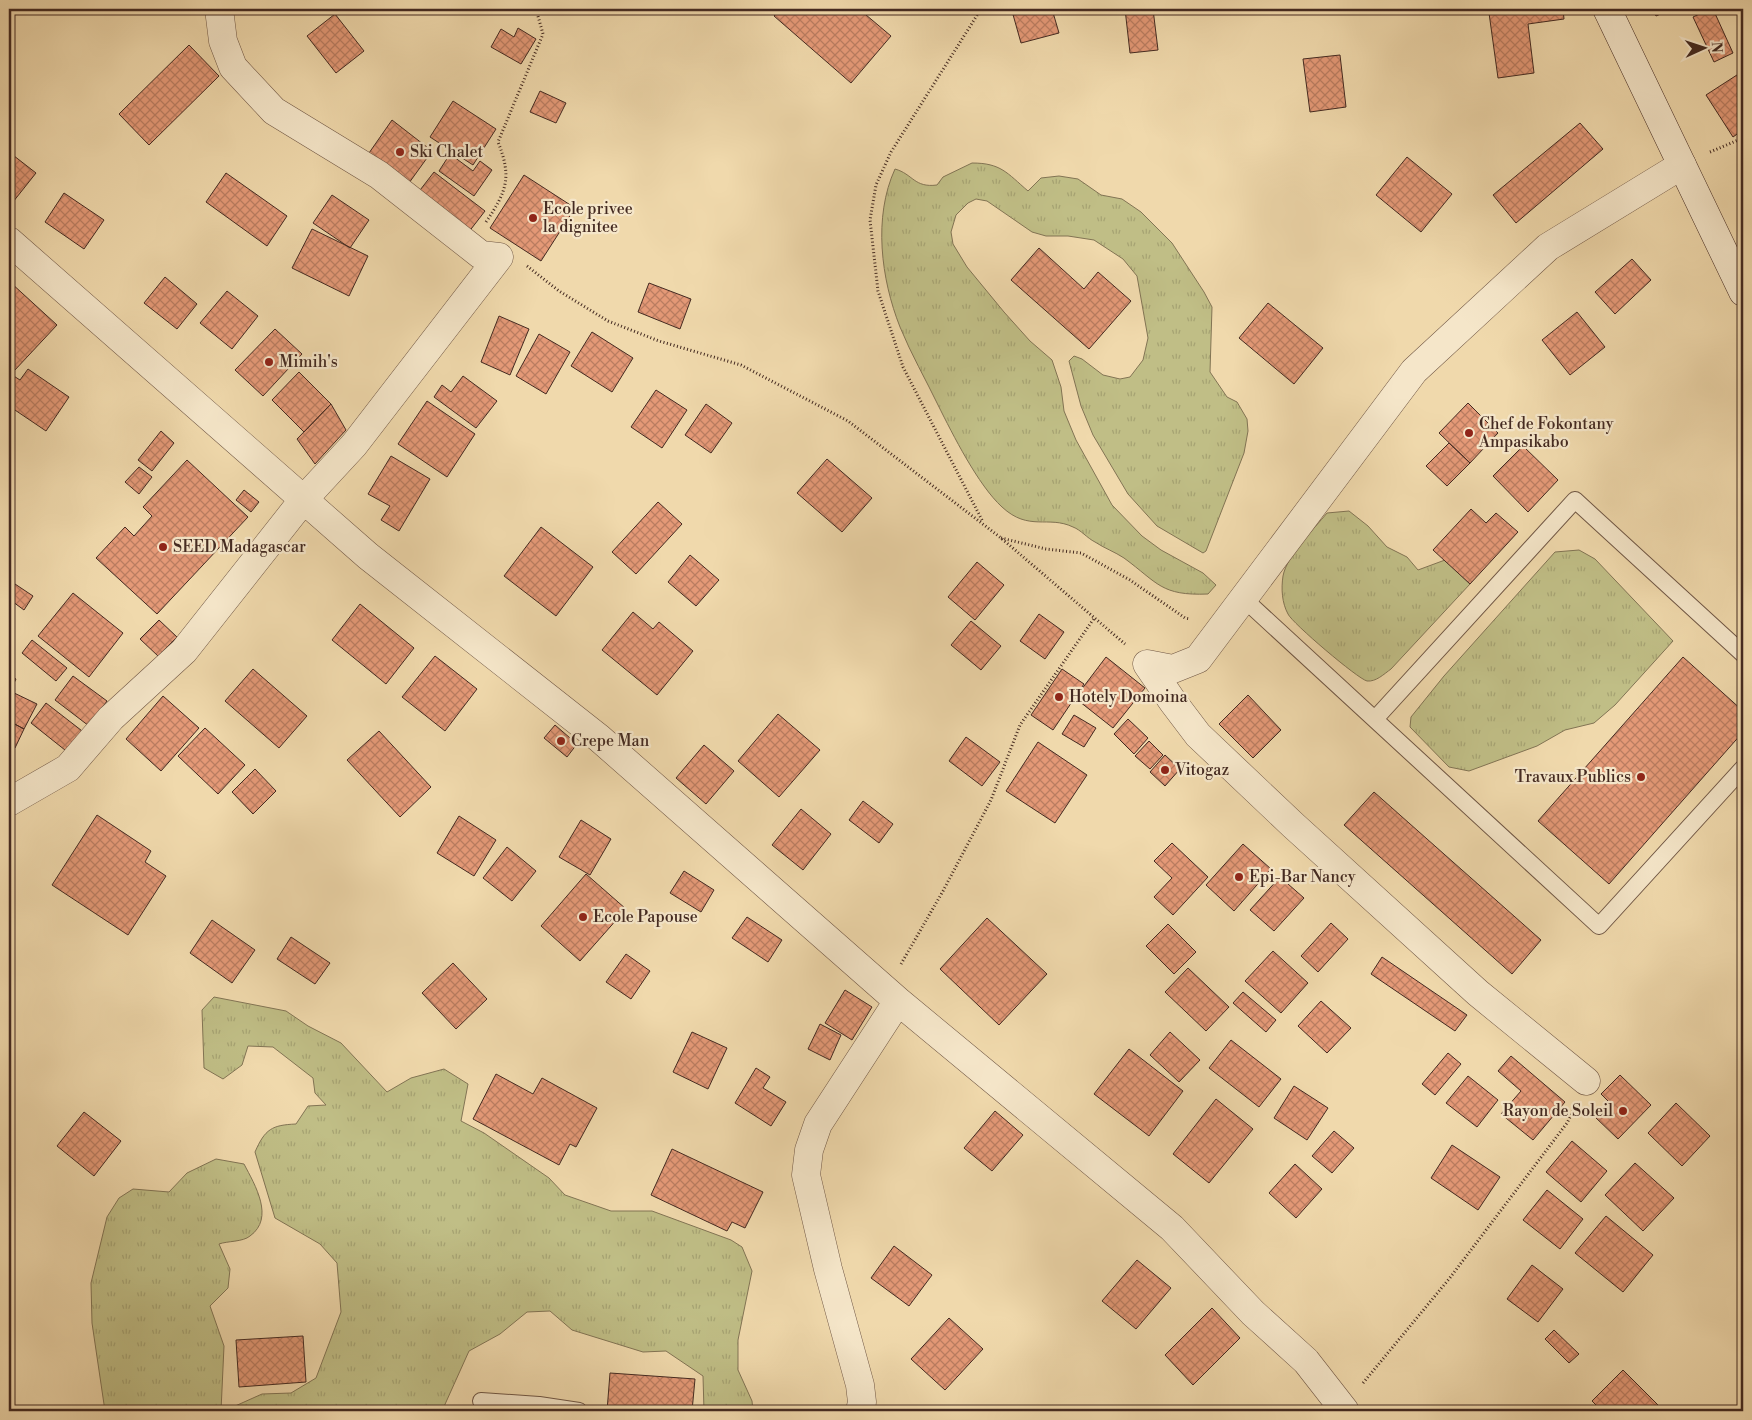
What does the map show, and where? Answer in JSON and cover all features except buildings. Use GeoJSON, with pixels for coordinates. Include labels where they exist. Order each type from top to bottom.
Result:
{"type":"FeatureCollection","features":[{"type":"Feature","properties":{"kind":"street"},"geometry":{"type":"LineString","coordinates":[[219,9],[223,42],[233,68],[274,111],[379,174],[481,255],[499,257]]}},
{"type":"Feature","properties":{"kind":"street"},"geometry":{"type":"LineString","coordinates":[[1607,9],[1743,292]]}},
{"type":"Feature","properties":{"kind":"street"},"geometry":{"type":"LineString","coordinates":[[1148,664],[1173,669],[1198,658],[1414,371],[1548,246],[1682,165]]}},
{"type":"Feature","properties":{"kind":"street"},"geometry":{"type":"LineString","coordinates":[[9,241],[368,556],[599,738],[892,995],[1172,1228],[1253,1313],[1306,1361],[1342,1408]]}},
{"type":"Feature","properties":{"kind":"street"},"geometry":{"type":"LineString","coordinates":[[9,802],[68,768],[111,718],[184,651],[304,498],[354,445],[499,257]]}},
{"type":"Feature","properties":{"kind":"street"},"geometry":{"type":"LineString","coordinates":[[1148,664],[1198,735],[1293,825],[1478,994],[1586,1081]]}},
{"type":"Feature","properties":{"kind":"street"},"geometry":{"type":"LineString","coordinates":[[860,1411],[862,1402],[860,1385],[828,1270],[806,1175],[809,1150],[818,1124],[892,995]]}},
{"type":"Feature","properties":{"kind":"lane"},"geometry":{"type":"LineString","coordinates":[[1375,719],[1575,500],[1743,654]]}},
{"type":"Feature","properties":{"kind":"lane"},"geometry":{"type":"LineString","coordinates":[[1237,608],[1375,719],[1599,926],[1743,768]]}},
{"type":"Feature","properties":{"kind":"lane"},"geometry":{"type":"LineString","coordinates":[[481,1401],[539,1405],[579,1411]]}},
{"type":"Feature","properties":{"kind":"path"},"geometry":{"type":"LineString","coordinates":[[470,247],[489,218],[507,181],[506,163],[498,142],[543,34],[536,9]]}},
{"type":"Feature","properties":{"kind":"path"},"geometry":{"type":"LineString","coordinates":[[981,9],[891,152],[876,184],[870,220],[878,291],[903,367],[984,524]]}},
{"type":"Feature","properties":{"kind":"path"},"geometry":{"type":"LineString","coordinates":[[1682,165],[1743,138]]}},
{"type":"Feature","properties":{"kind":"path"},"geometry":{"type":"LineString","coordinates":[[499,257],[527,266],[560,291],[608,321],[659,341],[742,365],[848,421],[984,524],[1148,664]]}},
{"type":"Feature","properties":{"kind":"path"},"geometry":{"type":"LineString","coordinates":[[1001,538],[1046,549],[1081,553],[1130,580],[1185,618],[1209,623],[1237,608]]}},
{"type":"Feature","properties":{"kind":"path"},"geometry":{"type":"LineString","coordinates":[[892,995],[943,891],[991,800],[1020,726],[1095,617]]}},
{"type":"Feature","properties":{"kind":"path"},"geometry":{"type":"LineString","coordinates":[[1342,1408],[1373,1374],[1449,1279],[1567,1123],[1586,1081]]}},
{"type":"Feature","properties":{"kind":"green space"},"geometry":{"type":"Polygon","coordinates":[[[972,163],[982,163],[1003,170],[1028,191],[1041,178],[1059,176],[1078,179],[1101,195],[1122,199],[1141,212],[1172,243],[1204,292],[1212,307],[1210,372],[1227,397],[1237,402],[1247,419],[1248,431],[1244,453],[1206,551],[1203,553],[1157,526],[1128,494],[1093,435],[1081,406],[1069,361],[1074,356],[1082,359],[1103,375],[1120,379],[1130,377],[1143,360],[1148,338],[1137,276],[1123,259],[1094,240],[1068,236],[1046,236],[1032,232],[987,201],[976,199],[968,203],[956,215],[951,232],[953,244],[967,267],[1030,341],[1052,360],[1061,387],[1064,411],[1076,440],[1112,505],[1142,536],[1161,550],[1203,573],[1216,585],[1208,594],[1180,593],[1161,586],[1124,558],[1073,527],[1055,522],[1030,521],[1012,515],[993,498],[975,473],[959,445],[909,347],[893,308],[884,269],[882,227],[888,188],[895,169],[918,183],[937,185],[943,177],[972,163]]]}},
{"type":"Feature","properties":{"kind":"green space"},"geometry":{"type":"Polygon","coordinates":[[[1349,511],[1368,526],[1387,547],[1407,557],[1418,570],[1445,560],[1470,584],[1391,669],[1370,681],[1361,678],[1351,671],[1301,628],[1288,614],[1282,596],[1282,581],[1286,568],[1302,543],[1327,513],[1349,511]]]}},
{"type":"Feature","properties":{"kind":"green space"},"geometry":{"type":"Polygon","coordinates":[[[1579,550],[1595,559],[1673,641],[1615,705],[1594,723],[1565,730],[1537,746],[1469,771],[1449,767],[1410,727],[1411,717],[1444,676],[1555,552],[1579,550]]]}},
{"type":"Feature","properties":{"kind":"green space"},"geometry":{"type":"Polygon","coordinates":[[[214,997],[286,1011],[308,1026],[341,1043],[387,1092],[411,1078],[444,1069],[468,1084],[461,1121],[484,1133],[549,1178],[565,1195],[611,1211],[652,1211],[731,1240],[742,1247],[752,1271],[738,1340],[738,1370],[752,1401],[753,1411],[704,1411],[703,1376],[666,1351],[643,1352],[572,1330],[550,1311],[527,1312],[500,1334],[469,1351],[442,1411],[224,1411],[262,1394],[291,1393],[316,1378],[341,1312],[337,1263],[320,1244],[275,1218],[255,1152],[262,1138],[270,1130],[275,1127],[296,1124],[308,1106],[326,1105],[315,1093],[313,1078],[273,1047],[248,1046],[242,1065],[223,1079],[204,1068],[202,1010],[214,997]]]}},
{"type":"Feature","properties":{"kind":"green space"},"geometry":{"type":"Polygon","coordinates":[[[216,1159],[244,1164],[257,1191],[262,1211],[257,1229],[250,1236],[219,1244],[230,1269],[228,1288],[210,1306],[224,1346],[221,1411],[105,1411],[92,1323],[91,1283],[107,1217],[119,1198],[133,1189],[169,1192],[187,1173],[216,1159]]]}},
{"type":"Feature","properties":{"kind":"place","name":"Ski Chalet"},"geometry":{"type":"Point","coordinates":[400,152]}},
{"type":"Feature","properties":{"kind":"place","name":"Ecole privee la dignitee"},"geometry":{"type":"Point","coordinates":[533,218]}},
{"type":"Feature","properties":{"kind":"place","name":"Mimih's"},"geometry":{"type":"Point","coordinates":[269,362]}},
{"type":"Feature","properties":{"kind":"place","name":"Chef de Fokontany Ampasikabo"},"geometry":{"type":"Point","coordinates":[1469,433]}},
{"type":"Feature","properties":{"kind":"place","name":"SEED Madagascar"},"geometry":{"type":"Point","coordinates":[163,547]}},
{"type":"Feature","properties":{"kind":"place","name":"Hotely Domoina"},"geometry":{"type":"Point","coordinates":[1059,697]}},
{"type":"Feature","properties":{"kind":"place","name":"Crepe Man"},"geometry":{"type":"Point","coordinates":[561,741]}},
{"type":"Feature","properties":{"kind":"place","name":"Vitogaz"},"geometry":{"type":"Point","coordinates":[1165,770]}},
{"type":"Feature","properties":{"kind":"place","name":"Travaux Publics"},"geometry":{"type":"Point","coordinates":[1641,777]}},
{"type":"Feature","properties":{"kind":"place","name":"Epi-Bar Nancy"},"geometry":{"type":"Point","coordinates":[1239,877]}},
{"type":"Feature","properties":{"kind":"place","name":"Ecole Papouse"},"geometry":{"type":"Point","coordinates":[583,917]}},
{"type":"Feature","properties":{"kind":"place","name":"Rayon de Soleil"},"geometry":{"type":"Point","coordinates":[1623,1111]}}]}
